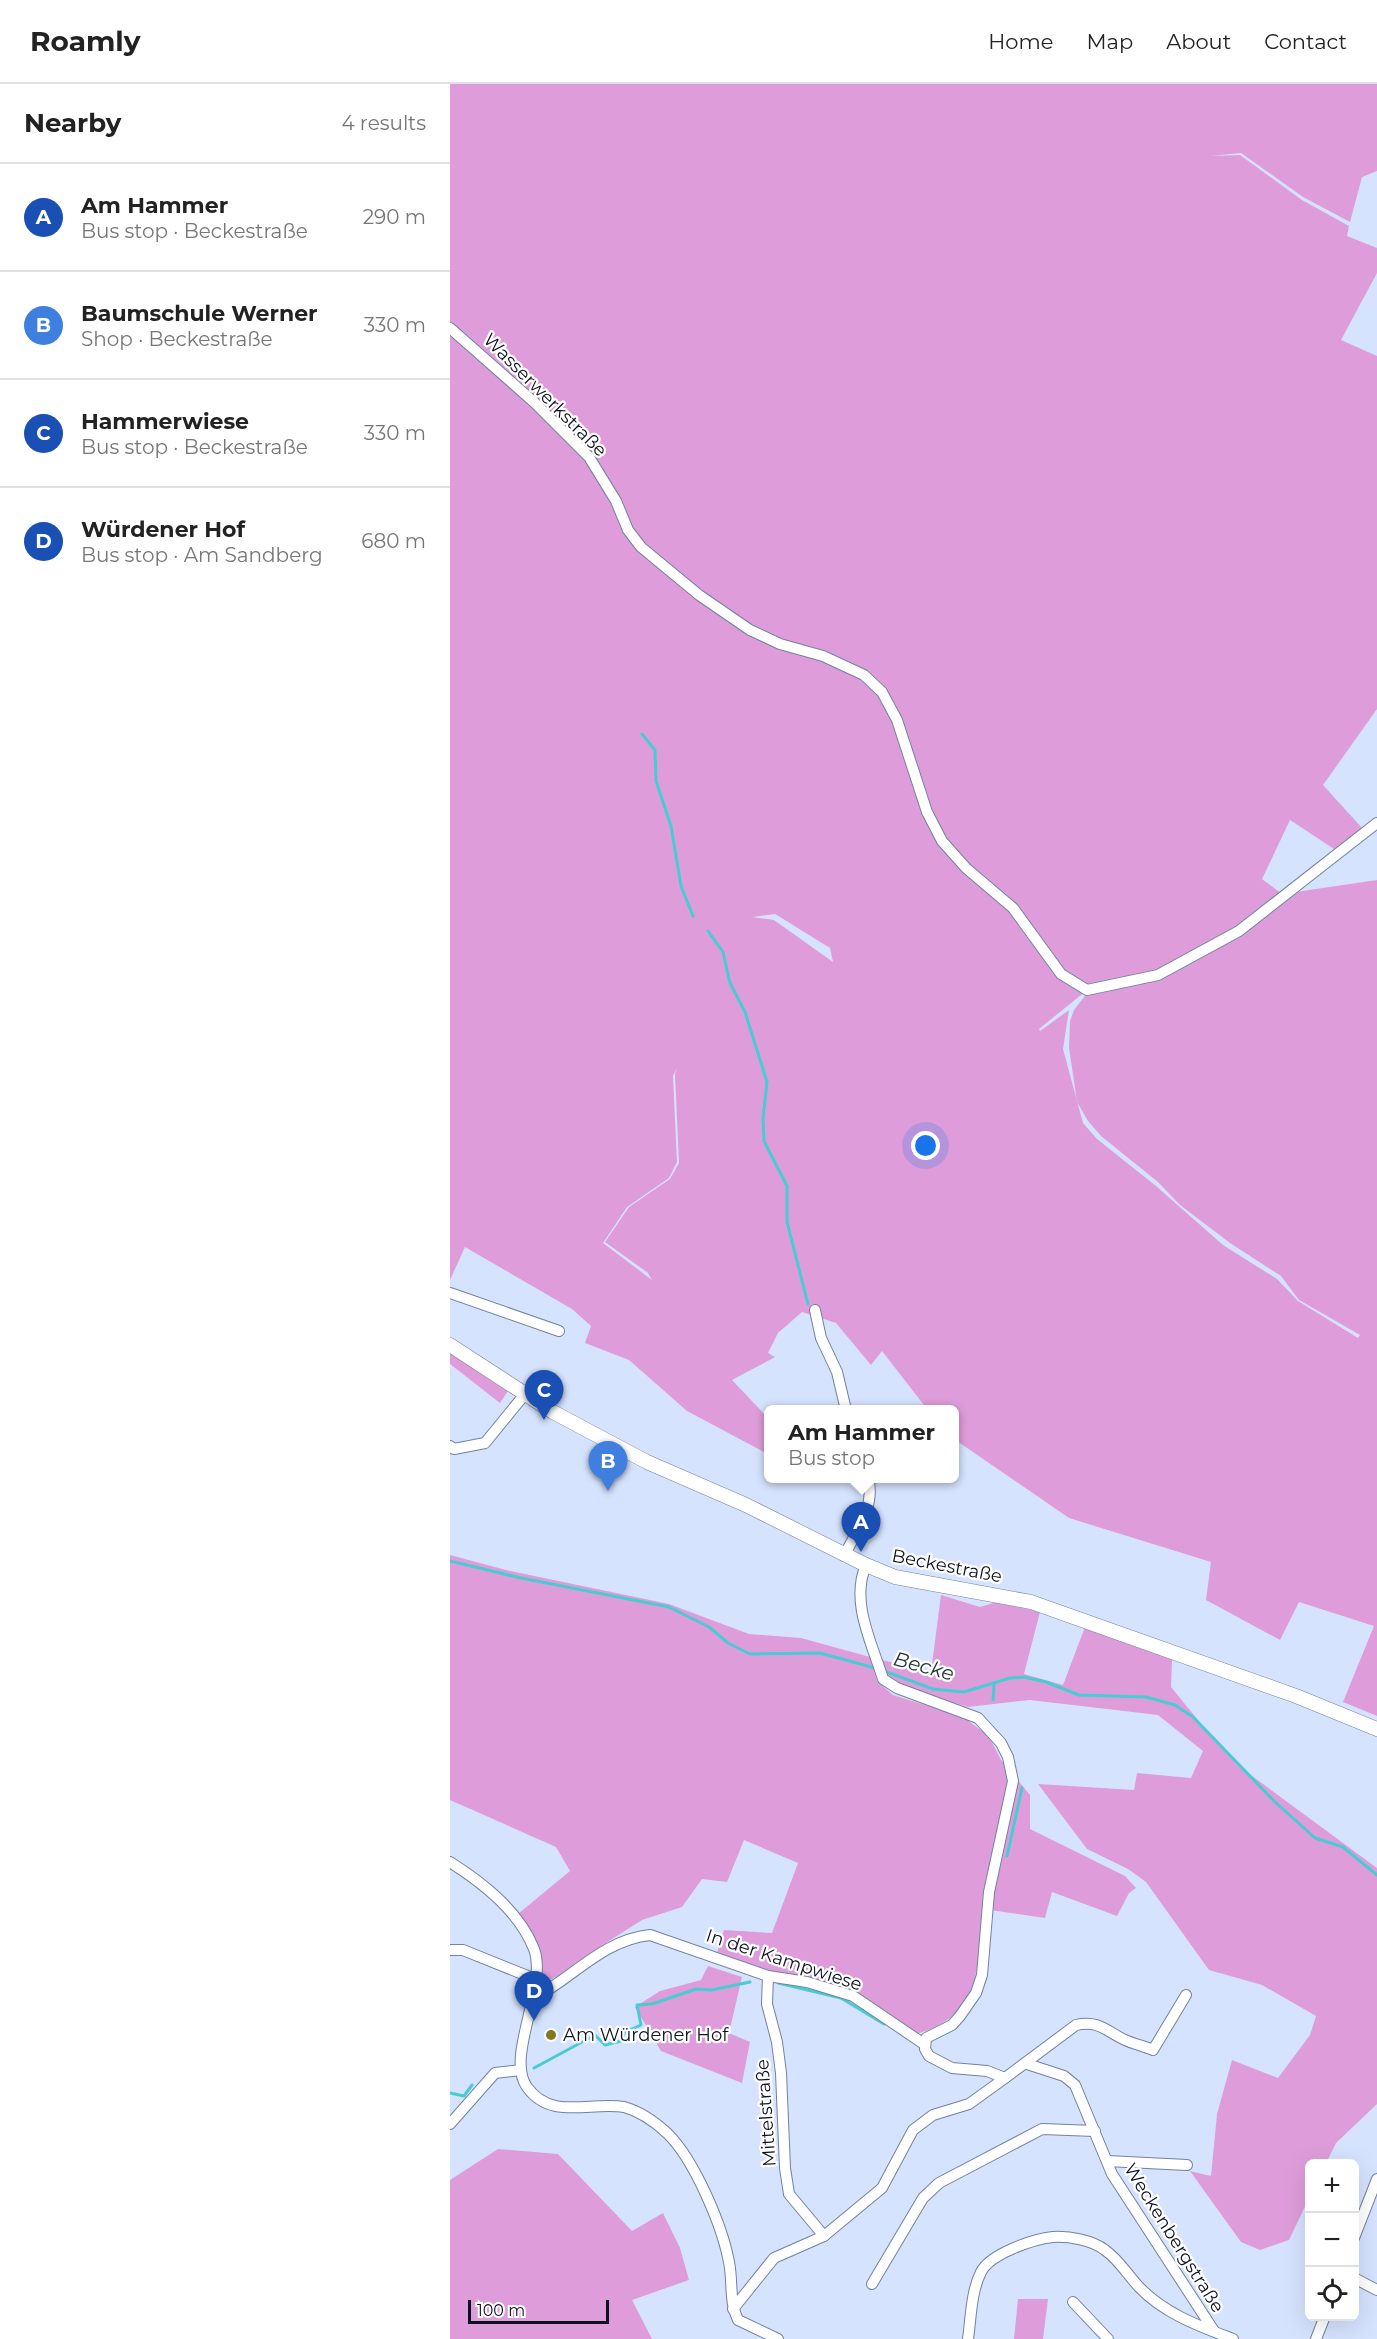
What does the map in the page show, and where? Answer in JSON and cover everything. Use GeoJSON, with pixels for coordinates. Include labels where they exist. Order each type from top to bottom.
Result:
{"type":"FeatureCollection","features":[{"type":"Feature","properties":{"kind":"main road","name":"Beckestraße"},"geometry":{"type":"LineString","coordinates":[[450,1345],[525,1394],[647,1462],[746,1505],[844,1556],[896,1577],[1030,1602],[1296,1696],[1377,1729]]}},
{"type":"Feature","properties":{"kind":"street","name":"Wasserwerkstraße"},"geometry":{"type":"LineString","coordinates":[[450,328],[495,366],[589,457],[616,501],[628,530],[640,547],[699,595],[750,630],[864,675],[882,692],[897,720],[927,812],[942,841],[966,868],[1013,908],[1061,974],[1087,990],[1158,975],[1239,931],[1377,823]]}},
{"type":"Feature","properties":{"kind":"street"},"geometry":{"type":"LineString","coordinates":[[450,1293],[559,1331]]}},
{"type":"Feature","properties":{"kind":"street"},"geometry":{"type":"LineString","coordinates":[[815,1310],[821,1338],[837,1372],[845,1405]]}},
{"type":"Feature","properties":{"kind":"street"},"geometry":{"type":"LineString","coordinates":[[450,1446],[454,1449],[485,1443],[525,1394]]}},
{"type":"Feature","properties":{"kind":"street"},"geometry":{"type":"LineString","coordinates":[[844,1556],[869,1505],[868,1483]]}},
{"type":"Feature","properties":{"kind":"street"},"geometry":{"type":"LineString","coordinates":[[866,1565],[860,1578],[860,1602],[882,1676],[897,1688],[978,1718],[1001,1743],[1008,1757],[1012,1778],[1012,1791],[989,1892],[979,1984],[952,2025],[926,2038],[924,2044]]}},
{"type":"Feature","properties":{"kind":"street"},"geometry":{"type":"LineString","coordinates":[[450,1862],[480,1881],[514,1916],[534,1950],[534,1998],[522,2044],[521,2070],[526,2086],[551,2105],[623,2107],[638,2112],[668,2133],[696,2175],[719,2223],[729,2263],[733,2309],[738,2320],[747,2327],[778,2339]]}},
{"type":"Feature","properties":{"kind":"street","name":"In der Kampwiese"},"geometry":{"type":"LineString","coordinates":[[534,1998],[552,1988],[600,1951],[636,1936],[650,1935],[768,1976],[807,1983],[854,1996],[924,2044],[929,2056],[952,2068],[987,2071],[1005,2078]]}},
{"type":"Feature","properties":{"kind":"street"},"geometry":{"type":"LineString","coordinates":[[450,1950],[464,1950],[535,1979]]}},
{"type":"Feature","properties":{"kind":"street","name":"Mittelstraße"},"geometry":{"type":"LineString","coordinates":[[768,1976],[767,2004],[777,2042],[781,2073],[785,2168],[789,2194],[824,2236]]}},
{"type":"Feature","properties":{"kind":"street"},"geometry":{"type":"LineString","coordinates":[[733,2309],[774,2258],[824,2236],[882,2188],[912,2130],[933,2115],[969,2104],[1027,2064],[1076,2025],[1089,2022],[1104,2026],[1124,2039],[1153,2050],[1186,1995]]}},
{"type":"Feature","properties":{"kind":"street","name":"Weckenbergstraße"},"geometry":{"type":"LineString","coordinates":[[1027,2064],[1064,2076],[1075,2085],[1112,2174],[1214,2332]]}},
{"type":"Feature","properties":{"kind":"street"},"geometry":{"type":"LineString","coordinates":[[450,2124],[495,2073],[521,2070]]}},
{"type":"Feature","properties":{"kind":"street"},"geometry":{"type":"LineString","coordinates":[[872,2284],[923,2198],[939,2183],[1042,2129],[1095,2131]]}},
{"type":"Feature","properties":{"kind":"street","name":"Weckenbergstraße"},"geometry":{"type":"LineString","coordinates":[[1107,2161],[1187,2165]]}},
{"type":"Feature","properties":{"kind":"street"},"geometry":{"type":"LineString","coordinates":[[1359,2225],[1377,2179]]}},
{"type":"Feature","properties":{"kind":"street"},"geometry":{"type":"LineString","coordinates":[[968,2339],[975,2289],[981,2271],[999,2254],[1052,2237],[1088,2241],[1105,2250],[1140,2288],[1173,2315],[1233,2339]]}},
{"type":"Feature","properties":{"kind":"street"},"geometry":{"type":"LineString","coordinates":[[1359,2280],[1377,2290]]}},
{"type":"Feature","properties":{"kind":"street"},"geometry":{"type":"LineString","coordinates":[[1073,2302],[1108,2339]]}},
{"type":"Feature","properties":{"kind":"street"},"geometry":{"type":"LineString","coordinates":[[1316,2339],[1322,2321]]}},
{"type":"Feature","properties":{"kind":"shaded area"},"geometry":{"type":"Polygon","coordinates":[[[450,84],[1377,84],[1377,171],[1362,177],[1350,222],[1303,197],[1241,153],[1211,156],[1240,155],[1302,200],[1349,226],[1347,236],[1377,248],[1377,273],[1341,340],[1377,356],[1377,709],[1323,785],[1363,829],[1337,851],[1290,820],[1262,879],[1282,894],[1238,928],[1157,972],[1088,986],[1063,972],[1016,908],[1009,903],[1059,976],[1086,991],[1039,1029],[1040,1031],[1069,1010],[1063,1049],[1077,1099],[1069,1048],[1070,1021],[1074,1010],[1088,992],[1159,978],[1240,932],[1289,893],[1377,880],[1377,1716],[1343,1702],[1374,1626],[1299,1602],[1280,1640],[1206,1600],[1211,1562],[1069,1518],[959,1442],[959,1405],[924,1405],[882,1351],[871,1365],[836,1323],[802,1312],[778,1333],[768,1353],[775,1357],[732,1380],[764,1414],[764,1452],[687,1411],[629,1360],[585,1343],[591,1326],[572,1309],[465,1247],[450,1280],[450,84]],[[775,914],[752,917],[774,920],[833,962],[830,948],[775,914]],[[677,1068],[673,1076],[677,1162],[669,1178],[627,1207],[603,1243],[652,1280],[648,1273],[605,1242],[629,1207],[670,1179],[679,1163],[675,1074],[677,1068]],[[1078,1103],[1083,1123],[1097,1139],[1156,1186],[1223,1245],[1277,1279],[1298,1301],[1358,1338],[1360,1335],[1299,1300],[1281,1276],[1230,1243],[1180,1205],[1158,1182],[1101,1136],[1088,1121],[1078,1103]]]}},
{"type":"Feature","properties":{"kind":"shaded area"},"geometry":{"type":"Polygon","coordinates":[[[450,1351],[508,1391],[500,1403],[450,1364],[450,1351]]]}},
{"type":"Feature","properties":{"kind":"shaded area"},"geometry":{"type":"Polygon","coordinates":[[[450,1555],[506,1570],[669,1604],[749,1634],[801,1638],[870,1657],[877,1681],[893,1695],[963,1717],[989,1736],[1001,1760],[1030,1795],[1030,1829],[1125,1876],[1136,1888],[1129,1893],[1117,1916],[1052,1892],[1045,1918],[983,1909],[977,1968],[965,2001],[954,2015],[938,2026],[916,2034],[853,1996],[715,1959],[724,1930],[772,1933],[798,1863],[744,1840],[727,1882],[702,1879],[682,1907],[642,1920],[601,1946],[565,1973],[543,1983],[541,1953],[518,1914],[570,1871],[556,1847],[450,1800],[450,1555]]]}},
{"type":"Feature","properties":{"kind":"shaded area"},"geometry":{"type":"Polygon","coordinates":[[[941,1595],[980,1607],[997,1602],[1040,1612],[1024,1674],[1063,1685],[1085,1627],[1172,1660],[1171,1687],[1211,1736],[1244,1770],[1377,1868],[1377,2104],[1336,2143],[1328,2159],[1305,2159],[1305,2206],[1289,2240],[1260,2250],[1241,2242],[1190,2171],[1211,2176],[1217,2114],[1232,2060],[1278,2078],[1310,2035],[1316,2016],[1262,1985],[1209,1970],[1146,1882],[1128,1869],[1087,1849],[1038,1784],[1134,1790],[1137,1773],[1191,1778],[1203,1751],[1158,1715],[1030,1700],[968,1707],[901,1686],[886,1677],[882,1660],[931,1672],[941,1595]]]}},
{"type":"Feature","properties":{"kind":"shaded area"},"geometry":{"type":"Polygon","coordinates":[[[708,1966],[742,1977],[729,2033],[750,2042],[742,2083],[661,2051],[635,2007],[660,1991],[701,1980],[708,1966]]]}},
{"type":"Feature","properties":{"kind":"shaded area"},"geometry":{"type":"Polygon","coordinates":[[[498,2149],[558,2154],[632,2231],[663,2213],[680,2248],[689,2280],[632,2300],[652,2339],[450,2339],[450,2180],[498,2149]]]}},
{"type":"Feature","properties":{"kind":"shaded area"},"geometry":{"type":"Polygon","coordinates":[[[1018,2299],[1048,2299],[1043,2339],[1014,2339],[1018,2299]]]}},
{"type":"Feature","properties":{"kind":"waterway"},"geometry":{"type":"LineString","coordinates":[[642,734],[655,750],[656,781],[671,826],[681,886],[693,916]]}},
{"type":"Feature","properties":{"kind":"waterway"},"geometry":{"type":"LineString","coordinates":[[708,931],[723,952],[730,983],[745,1012],[767,1082],[763,1118],[764,1141],[787,1186],[787,1222],[808,1304]]}},
{"type":"Feature","properties":{"kind":"waterway","name":"Becke"},"geometry":{"type":"LineString","coordinates":[[450,1561],[521,1578],[669,1607],[709,1627],[728,1643],[750,1654],[820,1653],[875,1668]]}},
{"type":"Feature","properties":{"kind":"waterway","name":"Becke"},"geometry":{"type":"LineString","coordinates":[[884,1671],[933,1689],[964,1692],[1010,1678],[1024,1677],[1046,1682],[1079,1695],[1146,1697],[1175,1705],[1193,1717],[1274,1801],[1315,1838],[1343,1847],[1377,1875]]}},
{"type":"Feature","properties":{"kind":"waterway"},"geometry":{"type":"LineString","coordinates":[[993,1700],[994,1684]]}},
{"type":"Feature","properties":{"kind":"waterway"},"geometry":{"type":"LineString","coordinates":[[1007,1856],[1022,1788]]}},
{"type":"Feature","properties":{"kind":"waterway"},"geometry":{"type":"LineString","coordinates":[[534,2068],[595,2035],[605,2045],[621,2041],[625,2032],[641,2025],[637,2005],[652,2004],[696,1989],[712,1990],[750,1982]]}},
{"type":"Feature","properties":{"kind":"waterway"},"geometry":{"type":"LineString","coordinates":[[778,1983],[841,1998],[884,2024]]}},
{"type":"Feature","properties":{"kind":"waterway"},"geometry":{"type":"LineString","coordinates":[[450,2093],[464,2096],[472,2085]]}},
{"type":"Feature","properties":{"kind":"place","name":"Hammerwiese"},"geometry":{"type":"Point","coordinates":[544,1420]}},
{"type":"Feature","properties":{"kind":"place","name":"Baumschule Werner"},"geometry":{"type":"Point","coordinates":[608,1491]}},
{"type":"Feature","properties":{"kind":"place","name":"Am Hammer"},"geometry":{"type":"Point","coordinates":[861,1552]}},
{"type":"Feature","properties":{"kind":"place","name":"Würdener Hof"},"geometry":{"type":"Point","coordinates":[534,2021]}},
{"type":"Feature","properties":{"kind":"place","name":"Am Würdener Hof"},"geometry":{"type":"Point","coordinates":[551,2035]}}]}
